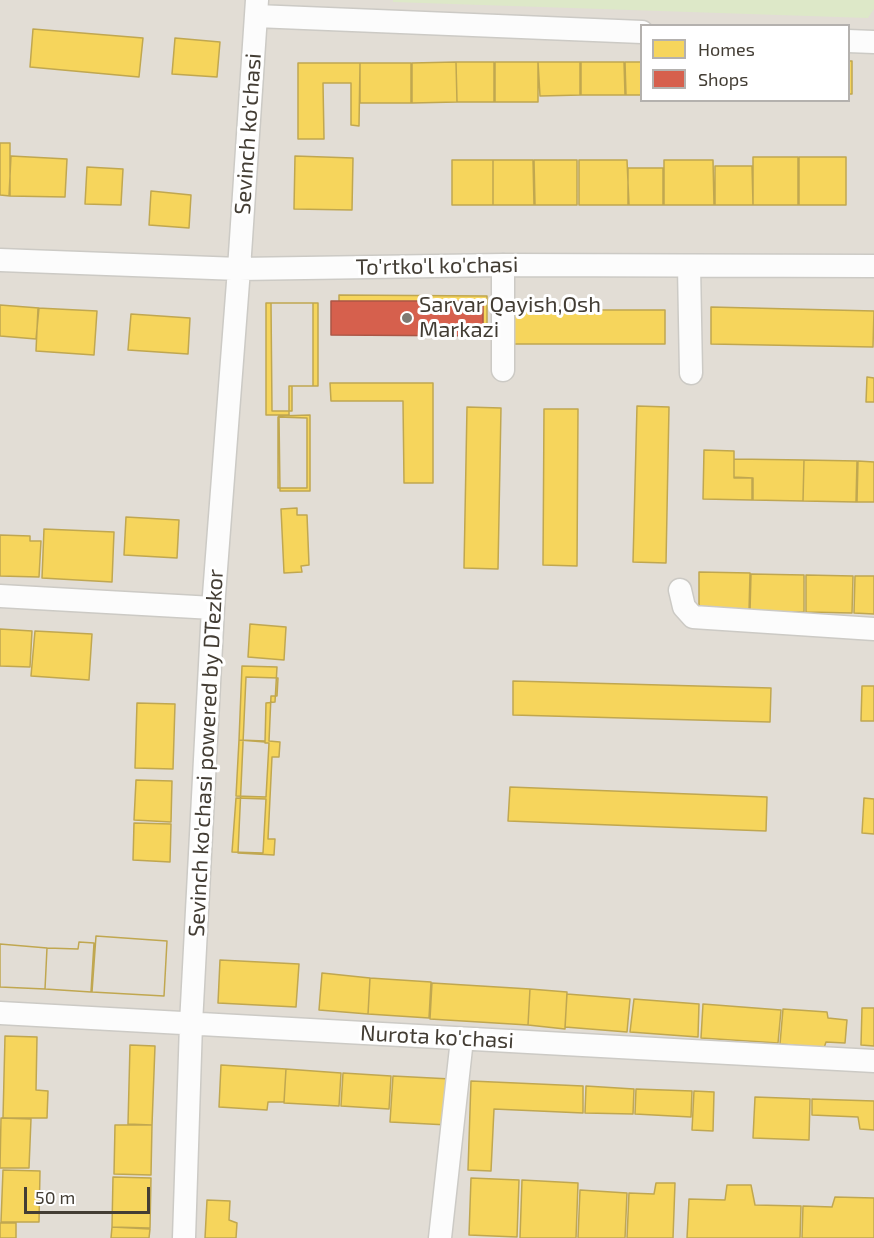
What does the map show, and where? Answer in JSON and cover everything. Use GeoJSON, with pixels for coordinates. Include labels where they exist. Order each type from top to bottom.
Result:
{"type":"FeatureCollection","features":[{"type":"Feature","properties":{"kind":"street"},"geometry":{"type":"LineString","coordinates":[[256,8],[640,32]]}},
{"type":"Feature","properties":{"kind":"street","name":"Sevinch ko'chasi"},"geometry":{"type":"LineString","coordinates":[[239,269],[256,8]]}},
{"type":"Feature","properties":{"kind":"street"},"geometry":{"type":"LineString","coordinates":[[850,41],[874,42]]}},
{"type":"Feature","properties":{"kind":"street","name":"To'rtko'l ko'chasi"},"geometry":{"type":"LineString","coordinates":[[0,260],[239,269],[503,265],[874,266]]}},
{"type":"Feature","properties":{"kind":"street"},"geometry":{"type":"LineString","coordinates":[[503,265],[504,370]]}},
{"type":"Feature","properties":{"kind":"street"},"geometry":{"type":"LineString","coordinates":[[688,266],[692,373]]}},
{"type":"Feature","properties":{"kind":"street","name":"Sevinch ko'chasi powered by DTezkor"},"geometry":{"type":"LineString","coordinates":[[184,1238],[191,1023],[213,608],[239,269]]}},
{"type":"Feature","properties":{"kind":"street"},"geometry":{"type":"LineString","coordinates":[[680,590],[684,607],[693,617],[874,629]]}},
{"type":"Feature","properties":{"kind":"street"},"geometry":{"type":"LineString","coordinates":[[0,596],[213,608]]}},
{"type":"Feature","properties":{"kind":"street","name":"Nurota ko'chasi"},"geometry":{"type":"LineString","coordinates":[[0,1013],[874,1061]]}},
{"type":"Feature","properties":{"kind":"street"},"geometry":{"type":"LineString","coordinates":[[440,1238],[462,1039]]}},
{"type":"Feature","properties":{"kind":"shaded area"},"geometry":{"type":"Polygon","coordinates":[[[0,0],[874,0],[874,1238],[0,1238],[0,0]]]}},
{"type":"Feature","properties":{"kind":"green space"},"geometry":{"type":"Polygon","coordinates":[[[393,0],[874,0],[874,9],[868,18],[393,2],[393,0]]]}},
{"type":"Feature","properties":{"kind":"building: Homes"},"geometry":{"type":"Polygon","coordinates":[[[33,29],[143,38],[139,77],[30,67],[33,29]]]}},
{"type":"Feature","properties":{"kind":"building: Homes"},"geometry":{"type":"Polygon","coordinates":[[[175,38],[220,42],[217,77],[172,74],[175,38]]]}},
{"type":"Feature","properties":{"kind":"building: Homes"},"geometry":{"type":"Polygon","coordinates":[[[850,61],[852,61],[852,94],[850,94],[850,61]]]}},
{"type":"Feature","properties":{"kind":"building: Homes"},"geometry":{"type":"Polygon","coordinates":[[[456,62],[457,102],[412,103],[412,63],[456,62]]]}},
{"type":"Feature","properties":{"kind":"building: Homes"},"geometry":{"type":"Polygon","coordinates":[[[456,62],[494,62],[494,102],[457,102],[456,62]]]}},
{"type":"Feature","properties":{"kind":"building: Homes"},"geometry":{"type":"Polygon","coordinates":[[[495,62],[538,62],[538,102],[495,102],[495,62]]]}},
{"type":"Feature","properties":{"kind":"building: Homes"},"geometry":{"type":"Polygon","coordinates":[[[538,62],[581,62],[581,95],[540,96],[538,62]]]}},
{"type":"Feature","properties":{"kind":"building: Homes"},"geometry":{"type":"Polygon","coordinates":[[[580,62],[624,62],[625,95],[580,95],[580,62]]]}},
{"type":"Feature","properties":{"kind":"building: Homes"},"geometry":{"type":"Polygon","coordinates":[[[625,62],[640,62],[640,95],[626,95],[625,62]]]}},
{"type":"Feature","properties":{"kind":"building: Homes"},"geometry":{"type":"Polygon","coordinates":[[[298,63],[360,63],[359,126],[351,125],[351,83],[323,83],[324,139],[298,139],[298,63]]]}},
{"type":"Feature","properties":{"kind":"building: Homes"},"geometry":{"type":"Polygon","coordinates":[[[360,63],[411,63],[411,103],[360,103],[360,63]]]}},
{"type":"Feature","properties":{"kind":"building: Homes"},"geometry":{"type":"Polygon","coordinates":[[[0,143],[10,143],[10,196],[0,195],[0,143]]]}},
{"type":"Feature","properties":{"kind":"building: Homes"},"geometry":{"type":"Polygon","coordinates":[[[11,156],[67,159],[65,197],[9,196],[11,156]]]}},
{"type":"Feature","properties":{"kind":"building: Homes"},"geometry":{"type":"Polygon","coordinates":[[[295,156],[353,158],[352,210],[294,209],[295,156]]]}},
{"type":"Feature","properties":{"kind":"building: Homes"},"geometry":{"type":"Polygon","coordinates":[[[753,157],[798,157],[798,205],[753,205],[753,157]]]}},
{"type":"Feature","properties":{"kind":"building: Homes"},"geometry":{"type":"Polygon","coordinates":[[[799,157],[846,157],[846,205],[799,205],[799,157]]]}},
{"type":"Feature","properties":{"kind":"building: Homes"},"geometry":{"type":"Polygon","coordinates":[[[452,160],[493,160],[493,205],[452,205],[452,160]]]}},
{"type":"Feature","properties":{"kind":"building: Homes"},"geometry":{"type":"Polygon","coordinates":[[[493,160],[533,160],[534,205],[493,205],[493,160]]]}},
{"type":"Feature","properties":{"kind":"building: Homes"},"geometry":{"type":"Polygon","coordinates":[[[534,160],[577,160],[577,205],[535,205],[534,160]]]}},
{"type":"Feature","properties":{"kind":"building: Homes"},"geometry":{"type":"Polygon","coordinates":[[[579,160],[627,160],[629,205],[579,205],[579,160]]]}},
{"type":"Feature","properties":{"kind":"building: Homes"},"geometry":{"type":"Polygon","coordinates":[[[664,160],[713,160],[714,205],[664,205],[664,160]]]}},
{"type":"Feature","properties":{"kind":"building: Homes"},"geometry":{"type":"Polygon","coordinates":[[[715,166],[752,166],[753,205],[715,205],[715,166]]]}},
{"type":"Feature","properties":{"kind":"building: Homes"},"geometry":{"type":"Polygon","coordinates":[[[87,167],[123,169],[121,205],[85,204],[87,167]]]}},
{"type":"Feature","properties":{"kind":"building: Homes"},"geometry":{"type":"Polygon","coordinates":[[[628,168],[663,168],[663,205],[628,205],[628,168]]]}},
{"type":"Feature","properties":{"kind":"building: Homes"},"geometry":{"type":"Polygon","coordinates":[[[151,191],[191,195],[189,228],[149,225],[151,191]]]}},
{"type":"Feature","properties":{"kind":"building: Homes","name":"Sarvar Qayish,Osh Markazi"},"geometry":{"type":"Polygon","coordinates":[[[339,295],[487,296],[487,334],[339,333],[339,295]]]}},
{"type":"Feature","properties":{"kind":"building: Homes"},"geometry":{"type":"Polygon","coordinates":[[[266,303],[313,303],[313,386],[289,386],[289,415],[266,415],[266,303]]]}},
{"type":"Feature","properties":{"kind":"building: Homes"},"geometry":{"type":"Polygon","coordinates":[[[271,303],[318,303],[318,386],[292,386],[292,411],[272,411],[271,303]]]}},
{"type":"Feature","properties":{"kind":"building: Homes"},"geometry":{"type":"Polygon","coordinates":[[[0,305],[39,308],[36,339],[0,336],[0,305]]]}},
{"type":"Feature","properties":{"kind":"building: Homes"},"geometry":{"type":"Polygon","coordinates":[[[711,307],[874,311],[873,347],[711,344],[711,307]]]}},
{"type":"Feature","properties":{"kind":"building: Homes"},"geometry":{"type":"Polygon","coordinates":[[[38,308],[97,311],[94,355],[36,351],[38,308]]]}},
{"type":"Feature","properties":{"kind":"building: Homes"},"geometry":{"type":"Polygon","coordinates":[[[513,310],[665,310],[665,344],[513,344],[513,310]]]}},
{"type":"Feature","properties":{"kind":"building: Homes"},"geometry":{"type":"Polygon","coordinates":[[[131,314],[190,318],[188,354],[128,350],[131,314]]]}},
{"type":"Feature","properties":{"kind":"building: Homes"},"geometry":{"type":"Polygon","coordinates":[[[867,377],[874,378],[874,402],[866,402],[867,377]]]}},
{"type":"Feature","properties":{"kind":"building: Homes"},"geometry":{"type":"Polygon","coordinates":[[[330,383],[433,383],[433,483],[404,483],[403,401],[331,401],[330,383]]]}},
{"type":"Feature","properties":{"kind":"building: Homes"},"geometry":{"type":"Polygon","coordinates":[[[637,406],[669,407],[666,563],[633,562],[637,406]]]}},
{"type":"Feature","properties":{"kind":"building: Homes"},"geometry":{"type":"Polygon","coordinates":[[[467,407],[501,408],[498,569],[464,568],[467,407]]]}},
{"type":"Feature","properties":{"kind":"building: Homes"},"geometry":{"type":"Polygon","coordinates":[[[544,409],[578,409],[577,566],[543,565],[544,409]]]}},
{"type":"Feature","properties":{"kind":"building: Homes"},"geometry":{"type":"Polygon","coordinates":[[[310,415],[310,491],[280,491],[279,416],[310,415]]]}},
{"type":"Feature","properties":{"kind":"building: Homes"},"geometry":{"type":"Polygon","coordinates":[[[278,417],[307,418],[307,488],[278,488],[278,417]]]}},
{"type":"Feature","properties":{"kind":"building: Homes"},"geometry":{"type":"Polygon","coordinates":[[[704,450],[734,451],[734,478],[752,478],[752,500],[703,499],[704,450]]]}},
{"type":"Feature","properties":{"kind":"building: Homes"},"geometry":{"type":"Polygon","coordinates":[[[734,459],[804,460],[803,501],[753,500],[753,478],[734,477],[734,459]]]}},
{"type":"Feature","properties":{"kind":"building: Homes"},"geometry":{"type":"Polygon","coordinates":[[[804,460],[857,461],[856,502],[803,501],[804,460]]]}},
{"type":"Feature","properties":{"kind":"building: Homes"},"geometry":{"type":"Polygon","coordinates":[[[858,461],[874,462],[874,502],[857,502],[858,461]]]}},
{"type":"Feature","properties":{"kind":"building: Homes"},"geometry":{"type":"Polygon","coordinates":[[[297,508],[297,515],[307,515],[309,565],[301,566],[302,572],[284,573],[281,509],[297,508]]]}},
{"type":"Feature","properties":{"kind":"building: Homes"},"geometry":{"type":"Polygon","coordinates":[[[126,517],[179,520],[177,558],[124,555],[126,517]]]}},
{"type":"Feature","properties":{"kind":"building: Homes"},"geometry":{"type":"Polygon","coordinates":[[[44,529],[114,532],[112,582],[42,578],[44,529]]]}},
{"type":"Feature","properties":{"kind":"building: Homes"},"geometry":{"type":"Polygon","coordinates":[[[0,535],[30,536],[30,541],[41,541],[39,577],[0,576],[0,535]]]}},
{"type":"Feature","properties":{"kind":"building: Homes"},"geometry":{"type":"Polygon","coordinates":[[[699,572],[750,573],[749,612],[699,611],[699,572]]]}},
{"type":"Feature","properties":{"kind":"building: Homes"},"geometry":{"type":"Polygon","coordinates":[[[751,574],[804,575],[804,612],[750,612],[751,574]]]}},
{"type":"Feature","properties":{"kind":"building: Homes"},"geometry":{"type":"Polygon","coordinates":[[[806,575],[853,576],[852,613],[806,612],[806,575]]]}},
{"type":"Feature","properties":{"kind":"building: Homes"},"geometry":{"type":"Polygon","coordinates":[[[855,576],[874,576],[874,614],[854,613],[855,576]]]}},
{"type":"Feature","properties":{"kind":"building: Homes"},"geometry":{"type":"Polygon","coordinates":[[[250,624],[286,627],[284,660],[248,657],[250,624]]]}},
{"type":"Feature","properties":{"kind":"building: Homes"},"geometry":{"type":"Polygon","coordinates":[[[0,629],[32,631],[30,667],[0,666],[0,629]]]}},
{"type":"Feature","properties":{"kind":"building: Homes"},"geometry":{"type":"Polygon","coordinates":[[[35,631],[92,634],[89,680],[31,676],[35,631]]]}},
{"type":"Feature","properties":{"kind":"building: Homes"},"geometry":{"type":"Polygon","coordinates":[[[242,666],[277,667],[275,702],[266,703],[265,742],[239,740],[242,666]]]}},
{"type":"Feature","properties":{"kind":"building: Homes"},"geometry":{"type":"Polygon","coordinates":[[[246,677],[278,678],[277,696],[271,696],[269,741],[280,742],[279,757],[272,757],[268,839],[275,839],[274,855],[238,853],[246,677]]]}},
{"type":"Feature","properties":{"kind":"building: Homes"},"geometry":{"type":"Polygon","coordinates":[[[513,681],[771,688],[770,722],[513,715],[513,681]]]}},
{"type":"Feature","properties":{"kind":"building: Homes"},"geometry":{"type":"Polygon","coordinates":[[[862,686],[874,686],[874,721],[861,721],[862,686]]]}},
{"type":"Feature","properties":{"kind":"building: Homes"},"geometry":{"type":"Polygon","coordinates":[[[137,703],[175,704],[173,769],[135,768],[137,703]]]}},
{"type":"Feature","properties":{"kind":"building: Homes"},"geometry":{"type":"Polygon","coordinates":[[[239,740],[269,743],[266,797],[236,796],[239,740]]]}},
{"type":"Feature","properties":{"kind":"building: Homes"},"geometry":{"type":"Polygon","coordinates":[[[136,780],[172,781],[171,822],[134,820],[136,780]]]}},
{"type":"Feature","properties":{"kind":"building: Homes"},"geometry":{"type":"Polygon","coordinates":[[[510,787],[767,797],[766,831],[508,821],[510,787]]]}},
{"type":"Feature","properties":{"kind":"building: Homes"},"geometry":{"type":"Polygon","coordinates":[[[236,798],[266,799],[263,853],[232,852],[236,798]]]}},
{"type":"Feature","properties":{"kind":"building: Homes"},"geometry":{"type":"Polygon","coordinates":[[[864,798],[874,799],[874,834],[862,833],[864,798]]]}},
{"type":"Feature","properties":{"kind":"building: Homes"},"geometry":{"type":"Polygon","coordinates":[[[134,823],[171,824],[170,862],[133,860],[134,823]]]}},
{"type":"Feature","properties":{"kind":"building: Homes"},"geometry":{"type":"Polygon","coordinates":[[[96,936],[167,941],[164,996],[92,992],[96,936]]]}},
{"type":"Feature","properties":{"kind":"building: Homes"},"geometry":{"type":"Polygon","coordinates":[[[96,936],[167,941],[164,996],[92,992],[96,936]]]}},
{"type":"Feature","properties":{"kind":"building: Homes"},"geometry":{"type":"Polygon","coordinates":[[[79,942],[94,943],[91,992],[45,989],[47,948],[78,949],[79,942]]]}},
{"type":"Feature","properties":{"kind":"building: Homes"},"geometry":{"type":"Polygon","coordinates":[[[79,942],[94,943],[91,992],[45,989],[47,948],[78,949],[79,942]]]}},
{"type":"Feature","properties":{"kind":"building: Homes"},"geometry":{"type":"Polygon","coordinates":[[[0,944],[47,948],[45,989],[0,987],[0,944]]]}},
{"type":"Feature","properties":{"kind":"building: Homes"},"geometry":{"type":"Polygon","coordinates":[[[0,944],[47,948],[45,989],[0,987],[0,944]]]}},
{"type":"Feature","properties":{"kind":"building: Homes"},"geometry":{"type":"Polygon","coordinates":[[[220,960],[299,964],[296,1007],[218,1003],[220,960]]]}},
{"type":"Feature","properties":{"kind":"building: Homes"},"geometry":{"type":"Polygon","coordinates":[[[322,973],[370,978],[368,1014],[319,1010],[322,973]]]}},
{"type":"Feature","properties":{"kind":"building: Homes"},"geometry":{"type":"Polygon","coordinates":[[[370,978],[431,982],[429,1018],[368,1014],[370,978]]]}},
{"type":"Feature","properties":{"kind":"building: Homes"},"geometry":{"type":"Polygon","coordinates":[[[432,983],[530,989],[528,1025],[430,1019],[432,983]]]}},
{"type":"Feature","properties":{"kind":"building: Homes"},"geometry":{"type":"Polygon","coordinates":[[[530,989],[567,992],[565,1029],[528,1025],[530,989]]]}},
{"type":"Feature","properties":{"kind":"building: Homes"},"geometry":{"type":"Polygon","coordinates":[[[567,994],[630,999],[627,1032],[565,1027],[567,994]]]}},
{"type":"Feature","properties":{"kind":"building: Homes"},"geometry":{"type":"Polygon","coordinates":[[[634,999],[699,1004],[698,1037],[630,1032],[634,999]]]}},
{"type":"Feature","properties":{"kind":"building: Homes"},"geometry":{"type":"Polygon","coordinates":[[[703,1004],[781,1010],[778,1043],[701,1038],[703,1004]]]}},
{"type":"Feature","properties":{"kind":"building: Homes"},"geometry":{"type":"Polygon","coordinates":[[[862,1008],[874,1008],[874,1046],[861,1045],[862,1008]]]}},
{"type":"Feature","properties":{"kind":"building: Homes"},"geometry":{"type":"Polygon","coordinates":[[[783,1009],[827,1012],[828,1018],[847,1020],[845,1043],[826,1042],[824,1048],[780,1044],[783,1009]]]}},
{"type":"Feature","properties":{"kind":"building: Homes"},"geometry":{"type":"Polygon","coordinates":[[[5,1036],[37,1037],[36,1090],[48,1091],[47,1118],[3,1118],[5,1036]]]}},
{"type":"Feature","properties":{"kind":"building: Homes"},"geometry":{"type":"Polygon","coordinates":[[[130,1045],[155,1046],[152,1125],[128,1124],[130,1045]]]}},
{"type":"Feature","properties":{"kind":"building: Homes"},"geometry":{"type":"Polygon","coordinates":[[[221,1065],[286,1069],[284,1102],[268,1102],[267,1110],[219,1107],[221,1065]]]}},
{"type":"Feature","properties":{"kind":"building: Homes"},"geometry":{"type":"Polygon","coordinates":[[[286,1069],[341,1073],[339,1106],[284,1103],[286,1069]]]}},
{"type":"Feature","properties":{"kind":"building: Homes"},"geometry":{"type":"Polygon","coordinates":[[[343,1073],[391,1076],[389,1109],[341,1106],[343,1073]]]}},
{"type":"Feature","properties":{"kind":"building: Homes"},"geometry":{"type":"Polygon","coordinates":[[[393,1076],[451,1079],[448,1125],[390,1122],[393,1076]]]}},
{"type":"Feature","properties":{"kind":"building: Homes"},"geometry":{"type":"Polygon","coordinates":[[[471,1081],[583,1086],[583,1113],[494,1109],[491,1171],[468,1170],[471,1081]]]}},
{"type":"Feature","properties":{"kind":"building: Homes"},"geometry":{"type":"Polygon","coordinates":[[[586,1086],[634,1089],[633,1114],[585,1113],[586,1086]]]}},
{"type":"Feature","properties":{"kind":"building: Homes"},"geometry":{"type":"Polygon","coordinates":[[[636,1089],[692,1091],[691,1117],[635,1114],[636,1089]]]}},
{"type":"Feature","properties":{"kind":"building: Homes"},"geometry":{"type":"Polygon","coordinates":[[[694,1091],[714,1092],[713,1131],[692,1130],[694,1091]]]}},
{"type":"Feature","properties":{"kind":"building: Homes"},"geometry":{"type":"Polygon","coordinates":[[[755,1097],[810,1099],[809,1140],[753,1138],[755,1097]]]}},
{"type":"Feature","properties":{"kind":"building: Homes"},"geometry":{"type":"Polygon","coordinates":[[[812,1099],[874,1101],[874,1130],[860,1129],[858,1117],[812,1115],[812,1099]]]}},
{"type":"Feature","properties":{"kind":"building: Homes"},"geometry":{"type":"Polygon","coordinates":[[[1,1118],[31,1119],[29,1168],[0,1168],[1,1118]]]}},
{"type":"Feature","properties":{"kind":"building: Homes"},"geometry":{"type":"Polygon","coordinates":[[[115,1125],[152,1125],[151,1175],[114,1174],[115,1125]]]}},
{"type":"Feature","properties":{"kind":"building: Homes"},"geometry":{"type":"Polygon","coordinates":[[[3,1170],[40,1171],[39,1222],[1,1222],[3,1170]]]}},
{"type":"Feature","properties":{"kind":"building: Homes"},"geometry":{"type":"Polygon","coordinates":[[[113,1177],[151,1178],[150,1228],[112,1227],[113,1177]]]}},
{"type":"Feature","properties":{"kind":"building: Homes"},"geometry":{"type":"Polygon","coordinates":[[[471,1178],[519,1180],[517,1237],[469,1235],[471,1178]]]}},
{"type":"Feature","properties":{"kind":"building: Homes"},"geometry":{"type":"Polygon","coordinates":[[[522,1180],[578,1183],[576,1238],[520,1238],[522,1180]]]}},
{"type":"Feature","properties":{"kind":"building: Homes"},"geometry":{"type":"Polygon","coordinates":[[[656,1183],[675,1183],[673,1238],[627,1238],[629,1193],[654,1194],[656,1183]]]}},
{"type":"Feature","properties":{"kind":"building: Homes"},"geometry":{"type":"Polygon","coordinates":[[[727,1185],[751,1185],[755,1205],[801,1206],[800,1238],[687,1238],[689,1199],[725,1200],[727,1185]]]}},
{"type":"Feature","properties":{"kind":"building: Homes"},"geometry":{"type":"Polygon","coordinates":[[[580,1190],[627,1193],[625,1238],[578,1238],[580,1190]]]}},
{"type":"Feature","properties":{"kind":"building: Homes"},"geometry":{"type":"Polygon","coordinates":[[[835,1197],[874,1198],[874,1238],[802,1238],[803,1206],[832,1207],[835,1197]]]}},
{"type":"Feature","properties":{"kind":"building: Homes"},"geometry":{"type":"Polygon","coordinates":[[[207,1200],[230,1201],[229,1220],[237,1223],[236,1238],[205,1238],[207,1200]]]}},
{"type":"Feature","properties":{"kind":"building: Homes"},"geometry":{"type":"Polygon","coordinates":[[[0,1223],[16,1223],[16,1238],[0,1238],[0,1223]]]}},
{"type":"Feature","properties":{"kind":"building: Homes"},"geometry":{"type":"Polygon","coordinates":[[[112,1227],[150,1229],[149,1238],[111,1238],[112,1227]]]}},
{"type":"Feature","properties":{"kind":"building: Shops","name":"Sarvar Qayish,Osh Markazi"},"geometry":{"type":"Polygon","coordinates":[[[331,301],[483,301],[483,336],[331,335],[331,301]]]}},
{"type":"Feature","properties":{"kind":"place","name":"Sarvar Qayish,Osh Markazi"},"geometry":{"type":"Point","coordinates":[407,318]}}]}
